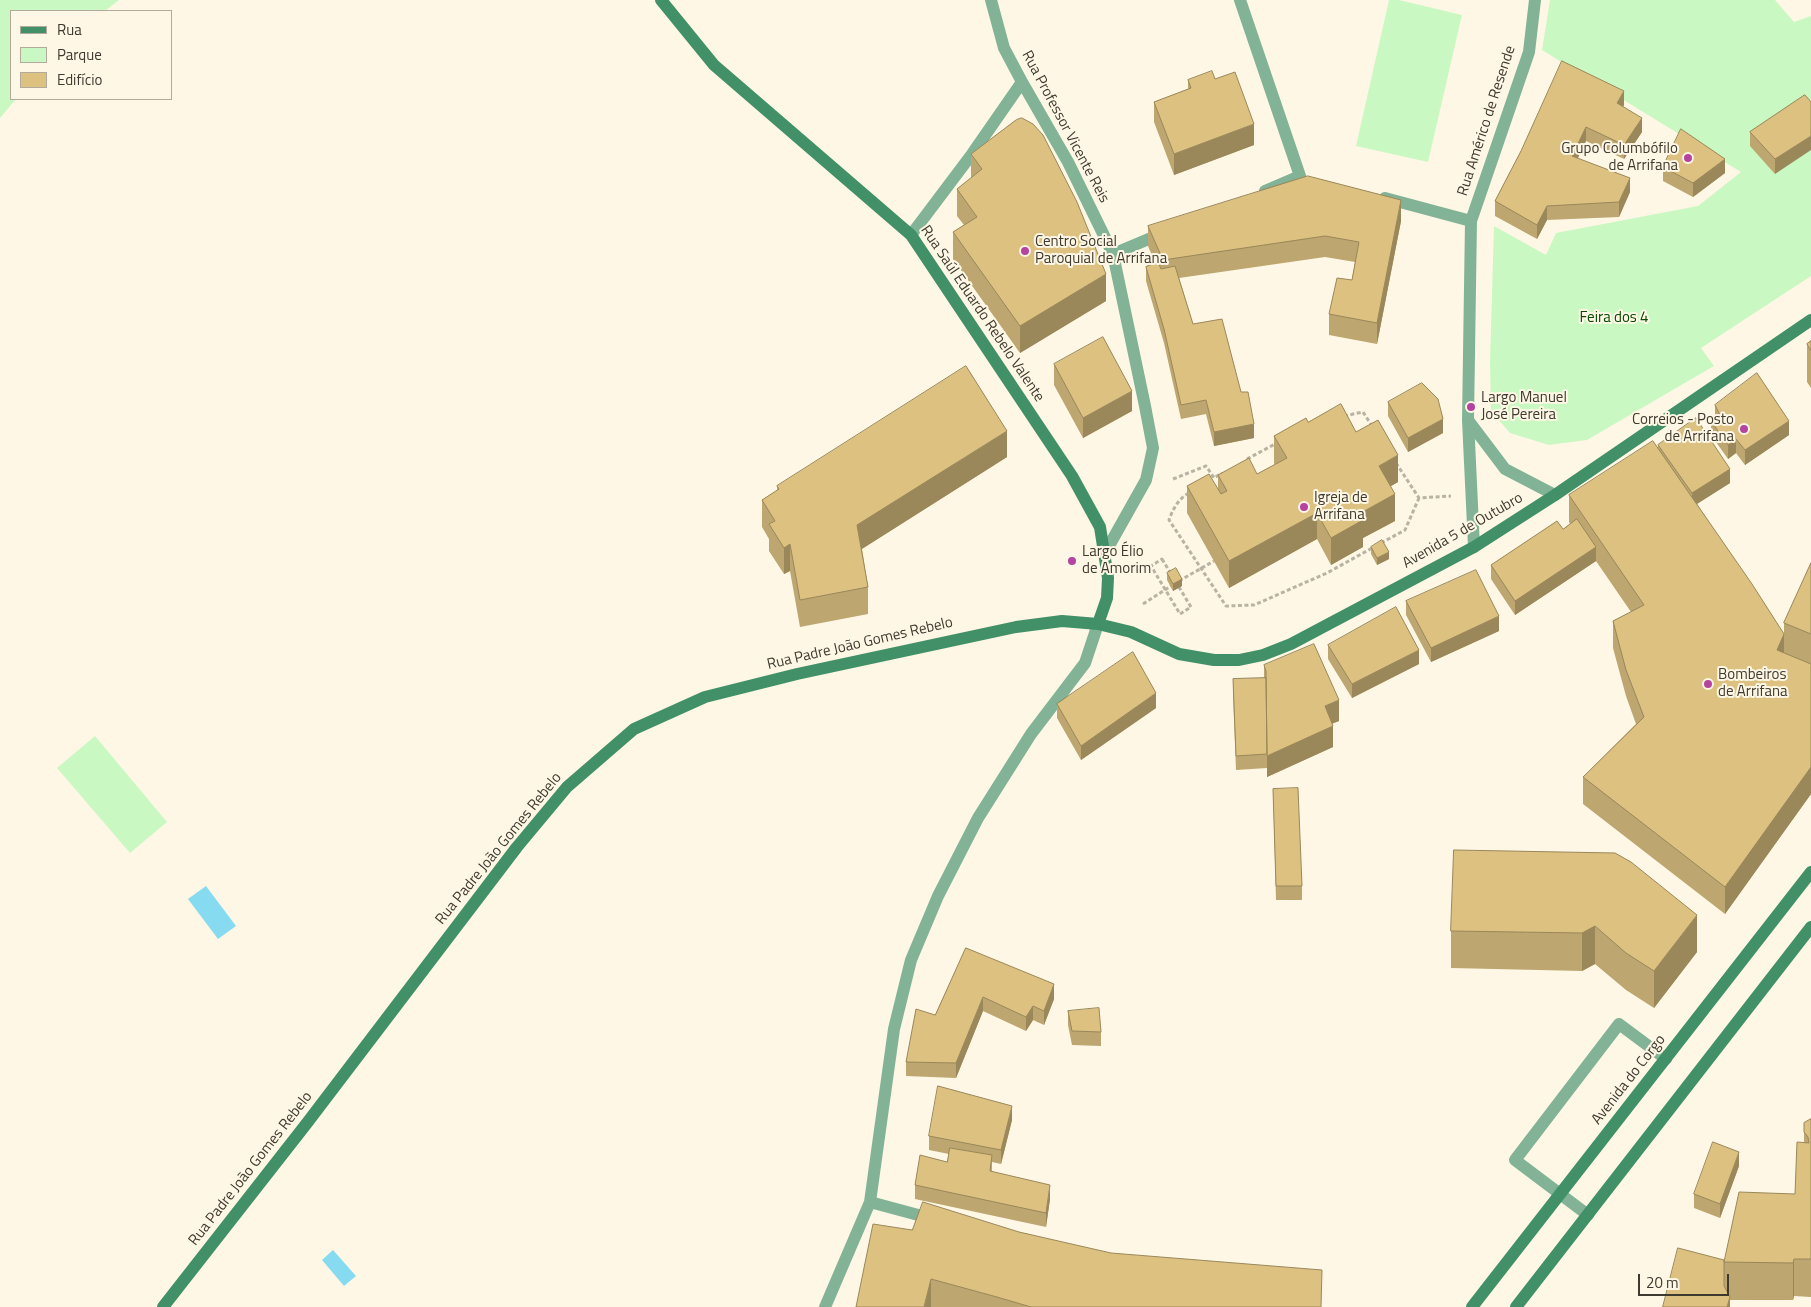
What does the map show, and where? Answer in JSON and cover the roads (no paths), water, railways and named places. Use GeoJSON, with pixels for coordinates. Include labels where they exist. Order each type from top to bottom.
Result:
{"type":"FeatureCollection","features":[{"type":"Feature","properties":{"kind":"main road","name":"Rua Saúl Eduardo Rebelo Valente"},"geometry":{"type":"LineString","coordinates":[[661,0],[714,65],[911,235],[1072,476],[1100,527],[1105,553]]}},
{"type":"Feature","properties":{"kind":"main road","name":"Avenida 5 de Outubro"},"geometry":{"type":"LineString","coordinates":[[1098,624],[1132,632],[1180,654],[1214,660],[1239,660],[1263,655],[1291,644],[1474,547],[1555,495],[1811,320]]}},
{"type":"Feature","properties":{"kind":"main road"},"geometry":{"type":"LineString","coordinates":[[1098,624],[1107,598],[1108,578],[1105,553]]}},
{"type":"Feature","properties":{"kind":"main road","name":"Rua Padre João Gomes Rebelo"},"geometry":{"type":"LineString","coordinates":[[163,1307],[548,810],[567,787],[634,729],[705,697],[797,674],[1016,626],[1062,622],[1098,624]]}},
{"type":"Feature","properties":{"kind":"main road","name":"Avenida do Corgo"},"geometry":{"type":"LineString","coordinates":[[1472,1307],[1811,872]]}},
{"type":"Feature","properties":{"kind":"main road"},"geometry":{"type":"LineString","coordinates":[[1516,1307],[1811,926]]}},
{"type":"Feature","properties":{"kind":"street","name":"Rua Professor Vicente Reis"},"geometry":{"type":"LineString","coordinates":[[991,0],[1004,48],[1068,162],[1113,254],[1121,291],[1153,448],[1146,480],[1105,553]]}},
{"type":"Feature","properties":{"kind":"street"},"geometry":{"type":"LineString","coordinates":[[1240,0],[1305,177],[1256,195]]}},
{"type":"Feature","properties":{"kind":"street","name":"Rua Américo de Resende"},"geometry":{"type":"LineString","coordinates":[[1471,221],[1529,52],[1535,0]]}},
{"type":"Feature","properties":{"kind":"street"},"geometry":{"type":"LineString","coordinates":[[911,235],[972,154],[1022,82]]}},
{"type":"Feature","properties":{"kind":"street"},"geometry":{"type":"LineString","coordinates":[[1376,196],[1471,221],[1468,420],[1474,547]]}},
{"type":"Feature","properties":{"kind":"street"},"geometry":{"type":"LineString","coordinates":[[1113,254],[1175,228]]}},
{"type":"Feature","properties":{"kind":"street"},"geometry":{"type":"LineString","coordinates":[[1468,420],[1505,469],[1555,495]]}},
{"type":"Feature","properties":{"kind":"street"},"geometry":{"type":"LineString","coordinates":[[825,1307],[870,1202],[894,1029],[912,960],[938,896],[978,818],[1031,734],[1085,663],[1098,624]]}},
{"type":"Feature","properties":{"kind":"street"},"geometry":{"type":"LineString","coordinates":[[1588,1215],[1516,1160],[1619,1024],[1666,1059]]}},
{"type":"Feature","properties":{"kind":"street"},"geometry":{"type":"LineString","coordinates":[[870,1202],[946,1223]]}},
{"type":"Feature","properties":{"kind":"water"},"geometry":{"type":"Polygon","coordinates":[[[206,886],[236,926],[218,939],[188,899],[206,886]]]}},
{"type":"Feature","properties":{"kind":"water"},"geometry":{"type":"Polygon","coordinates":[[[333,1250],[356,1276],[344,1286],[322,1260],[333,1250]]]}},
{"type":"Feature","properties":{"kind":"place","name":"Grupo Columbófilo de Arrifana"},"geometry":{"type":"Point","coordinates":[1688,158]}},
{"type":"Feature","properties":{"kind":"place","name":"Centro Social Paroquial de Arrifana"},"geometry":{"type":"Point","coordinates":[1025,251]}},
{"type":"Feature","properties":{"kind":"place","name":"Largo Manuel José Pereira"},"geometry":{"type":"Point","coordinates":[1471,407]}},
{"type":"Feature","properties":{"kind":"place","name":"Correios - Posto de Arrifana"},"geometry":{"type":"Point","coordinates":[1744,429]}},
{"type":"Feature","properties":{"kind":"place","name":"Igreja de Arrifana"},"geometry":{"type":"Point","coordinates":[1304,507]}},
{"type":"Feature","properties":{"kind":"place","name":"Largo Élio de Amorim"},"geometry":{"type":"Point","coordinates":[1072,561]}},
{"type":"Feature","properties":{"kind":"place","name":"Bombeiros de Arrifana"},"geometry":{"type":"Point","coordinates":[1708,684]}},
{"type":"Feature","properties":{"kind":"park label","name":"Feira dos 4"},"geometry":{"type":"Point","coordinates":[1614,318]}}]}
